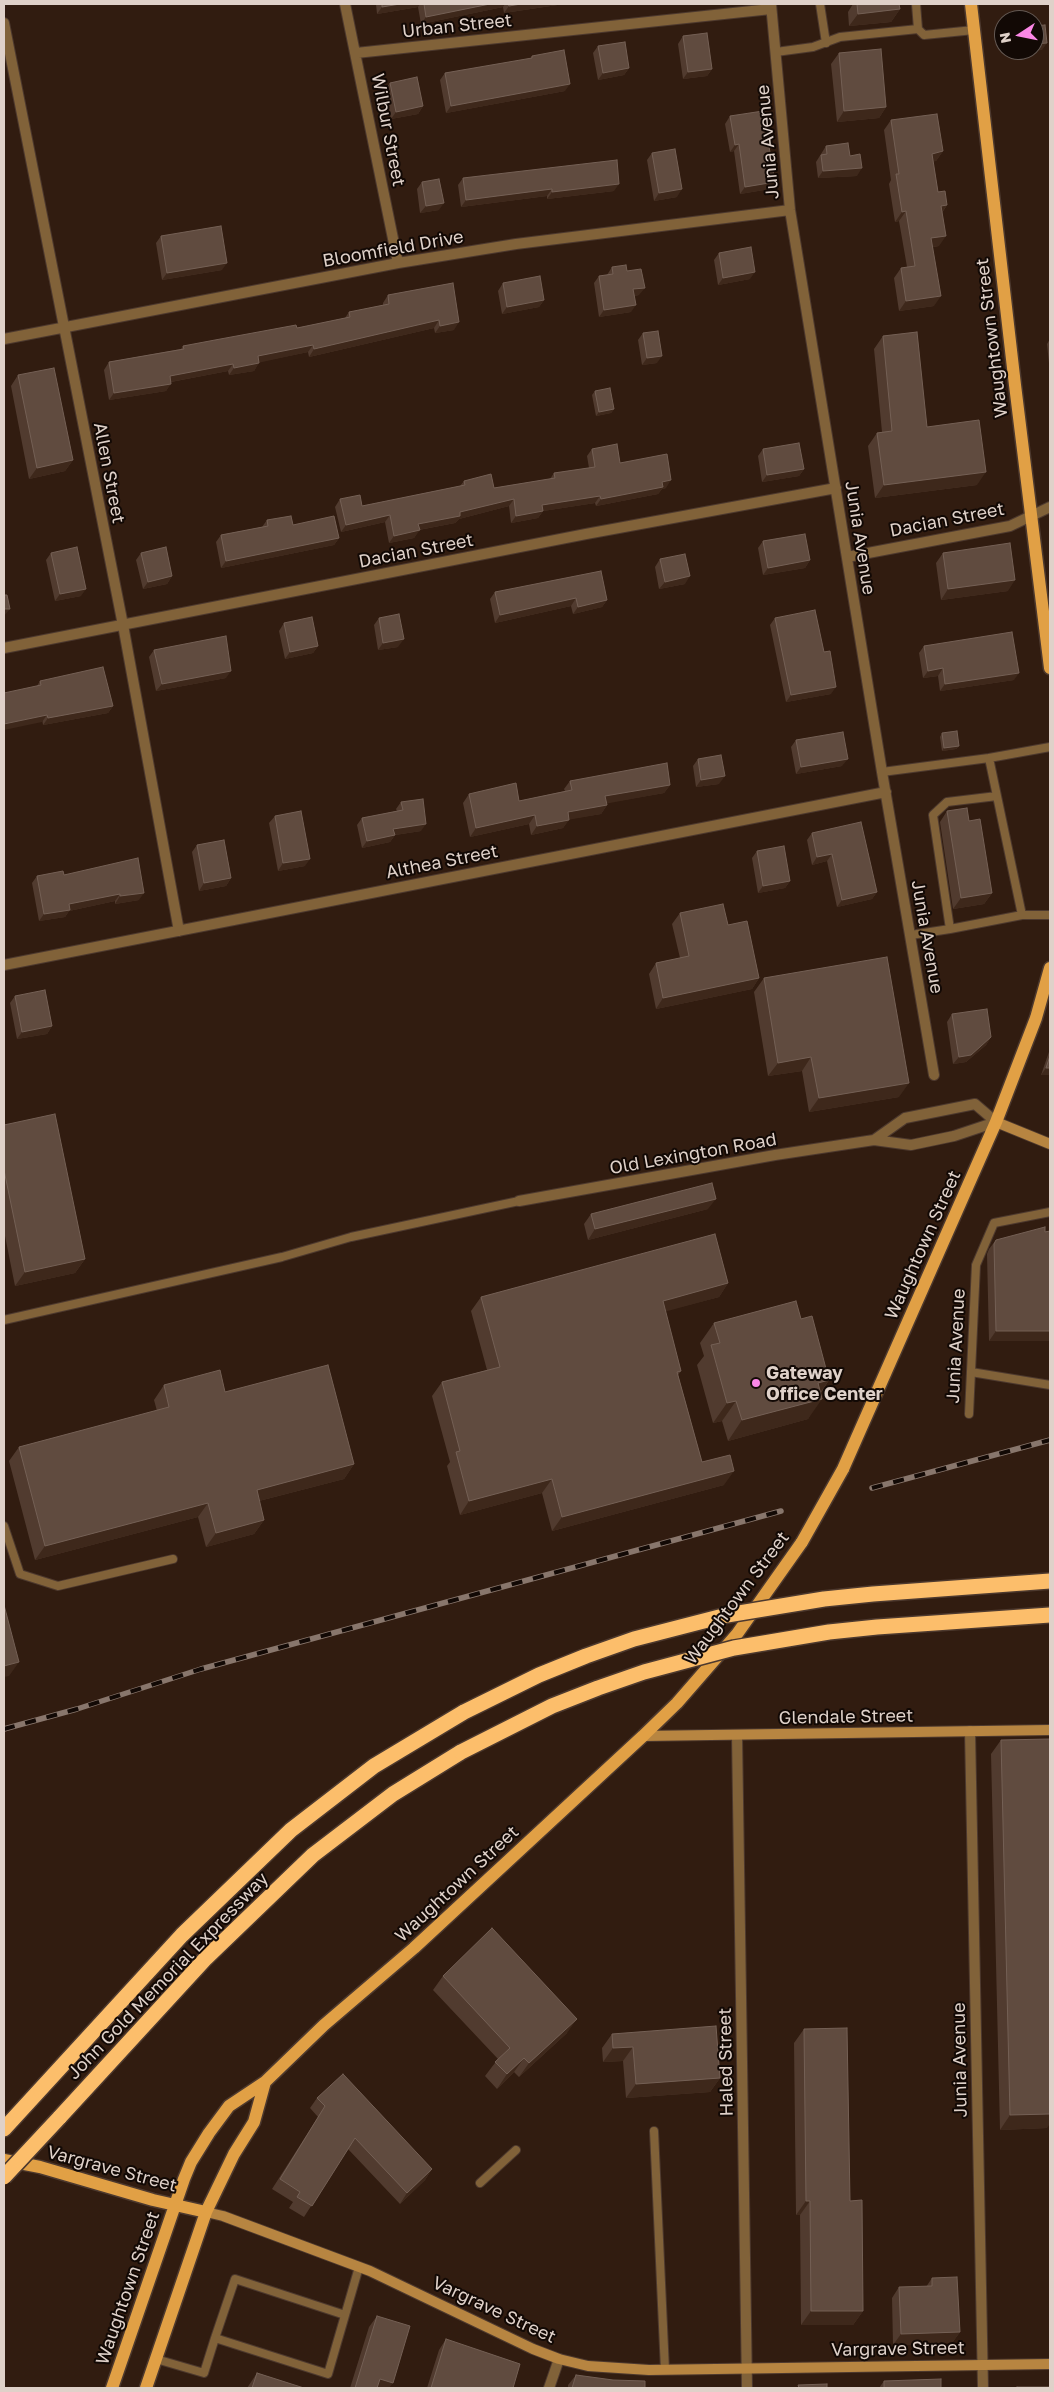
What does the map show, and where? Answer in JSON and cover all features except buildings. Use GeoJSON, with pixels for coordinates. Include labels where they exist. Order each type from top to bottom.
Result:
{"type":"FeatureCollection","features":[{"type":"Feature","properties":{"kind":"highway","name":"John Gold Memorial Expressway"},"geometry":{"type":"LineString","coordinates":[[4,2129],[182,1935],[291,1830],[374,1766],[464,1712],[539,1675],[586,1656],[634,1640],[727,1615],[864,1595],[1050,1582]]}},
{"type":"Feature","properties":{"kind":"highway","name":"John Gold Memorial Expressway"},"geometry":{"type":"LineString","coordinates":[[4,2177],[212,1951],[313,1855],[393,1794],[461,1752],[552,1706],[598,1688],[644,1672],[734,1648],[829,1632],[1050,1615]]}},
{"type":"Feature","properties":{"kind":"main road","name":"Waughtown Street"},"geometry":{"type":"LineString","coordinates":[[971,4],[1050,668]]}},
{"type":"Feature","properties":{"kind":"main road","name":"Waughtown Street"},"geometry":{"type":"LineString","coordinates":[[112,2388],[174,2205],[191,2162],[229,2106],[265,2082],[324,2025],[414,1948],[677,1703],[737,1634],[802,1542],[843,1469],[996,1122],[1036,1018],[1050,968]]}},
{"type":"Feature","properties":{"kind":"main road"},"geometry":{"type":"LineString","coordinates":[[146,2388],[206,2212],[234,2154],[254,2122],[265,2082]]}},
{"type":"Feature","properties":{"kind":"main road","name":"Vargrave Street"},"geometry":{"type":"LineString","coordinates":[[4,2160],[40,2167],[174,2205],[206,2212]]}},
{"type":"Feature","properties":{"kind":"street","name":"Wilbur Street"},"geometry":{"type":"LineString","coordinates":[[345,4],[398,263]]}},
{"type":"Feature","properties":{"kind":"street","name":"Urban Street"},"geometry":{"type":"LineString","coordinates":[[356,53],[771,6]]}},
{"type":"Feature","properties":{"kind":"street","name":"Junia Avenue"},"geometry":{"type":"LineString","coordinates":[[771,6],[790,210],[882,772],[934,1075]]}},
{"type":"Feature","properties":{"kind":"street","name":"Allen Street"},"geometry":{"type":"LineString","coordinates":[[4,23],[6,44],[62,328],[123,625],[179,931]]}},
{"type":"Feature","properties":{"kind":"street","name":"Bloomfield Drive"},"geometry":{"type":"LineString","coordinates":[[4,339],[398,263],[516,244],[790,210]]}},
{"type":"Feature","properties":{"kind":"street","name":"Dacian Street"},"geometry":{"type":"LineString","coordinates":[[4,648],[596,532],[836,488]]}},
{"type":"Feature","properties":{"kind":"street","name":"Dacian Street"},"geometry":{"type":"LineString","coordinates":[[847,556],[1010,526],[1050,507]]}},
{"type":"Feature","properties":{"kind":"street","name":"Althea Street"},"geometry":{"type":"LineString","coordinates":[[4,964],[886,792]]}},
{"type":"Feature","properties":{"kind":"street","name":"Old Lexington Road"},"geometry":{"type":"LineString","coordinates":[[874,1140],[905,1118],[975,1104],[996,1122],[1050,1144]]}},
{"type":"Feature","properties":{"kind":"street","name":"Old Lexington Road"},"geometry":{"type":"LineString","coordinates":[[519,1201],[775,1155],[874,1140],[911,1145],[954,1136],[996,1122]]}},
{"type":"Feature","properties":{"kind":"street","name":"Glendale Street"},"geometry":{"type":"LineString","coordinates":[[643,1736],[1050,1730]]}},
{"type":"Feature","properties":{"kind":"street","name":"Junia Avenue"},"geometry":{"type":"LineString","coordinates":[[970,1731],[983,2388]]}},
{"type":"Feature","properties":{"kind":"street","name":"Haled Street"},"geometry":{"type":"LineString","coordinates":[[737,1735],[747,2388]]}},
{"type":"Feature","properties":{"kind":"street","name":"Vargrave Street"},"geometry":{"type":"LineString","coordinates":[[206,2212],[223,2216],[359,2267],[416,2292],[533,2349],[559,2359],[618,2369],[664,2370],[1050,2364]]}},
{"type":"Feature","properties":{"kind":"street"},"geometry":{"type":"LineString","coordinates":[[549,2388],[559,2359]]}},
{"type":"Feature","properties":{"kind":"lane"},"geometry":{"type":"LineString","coordinates":[[820,4],[826,43]]}},
{"type":"Feature","properties":{"kind":"lane"},"geometry":{"type":"LineString","coordinates":[[916,4],[918,29],[924,35],[974,30]]}},
{"type":"Feature","properties":{"kind":"lane"},"geometry":{"type":"LineString","coordinates":[[776,52],[814,47],[840,37],[918,29]]}},
{"type":"Feature","properties":{"kind":"lane"},"geometry":{"type":"LineString","coordinates":[[882,772],[989,758],[1050,747]]}},
{"type":"Feature","properties":{"kind":"lane"},"geometry":{"type":"LineString","coordinates":[[989,758],[1022,914]]}},
{"type":"Feature","properties":{"kind":"lane"},"geometry":{"type":"LineString","coordinates":[[950,929],[933,816],[947,802],[997,796]]}},
{"type":"Feature","properties":{"kind":"lane"},"geometry":{"type":"LineString","coordinates":[[911,935],[1022,914],[1050,915]]}},
{"type":"Feature","properties":{"kind":"lane"},"geometry":{"type":"LineString","coordinates":[[4,1320],[282,1257],[351,1237],[519,1201]]}},
{"type":"Feature","properties":{"kind":"lane","name":"Junia Avenue"},"geometry":{"type":"LineString","coordinates":[[969,1414],[976,1265],[994,1223],[1050,1212]]}},
{"type":"Feature","properties":{"kind":"lane"},"geometry":{"type":"LineString","coordinates":[[971,1372],[1050,1385]]}},
{"type":"Feature","properties":{"kind":"lane"},"geometry":{"type":"LineString","coordinates":[[4,1526],[20,1574],[58,1586],[173,1559]]}},
{"type":"Feature","properties":{"kind":"lane"},"geometry":{"type":"LineString","coordinates":[[654,2131],[664,2370]]}},
{"type":"Feature","properties":{"kind":"lane"},"geometry":{"type":"LineString","coordinates":[[480,2183],[516,2150]]}},
{"type":"Feature","properties":{"kind":"lane"},"geometry":{"type":"LineString","coordinates":[[215,2338],[328,2374],[359,2267]]}},
{"type":"Feature","properties":{"kind":"lane"},"geometry":{"type":"LineString","coordinates":[[156,2359],[204,2373],[235,2279],[345,2315]]}},
{"type":"Feature","properties":{"kind":"railway"},"geometry":{"type":"LineString","coordinates":[[872,1488],[1050,1440]]}},
{"type":"Feature","properties":{"kind":"railway"},"geometry":{"type":"LineString","coordinates":[[4,1729],[77,1709],[201,1669],[781,1511]]}},
{"type":"Feature","properties":{"kind":"place","name":"Gateway Office Center"},"geometry":{"type":"Point","coordinates":[756,1383]}}]}
